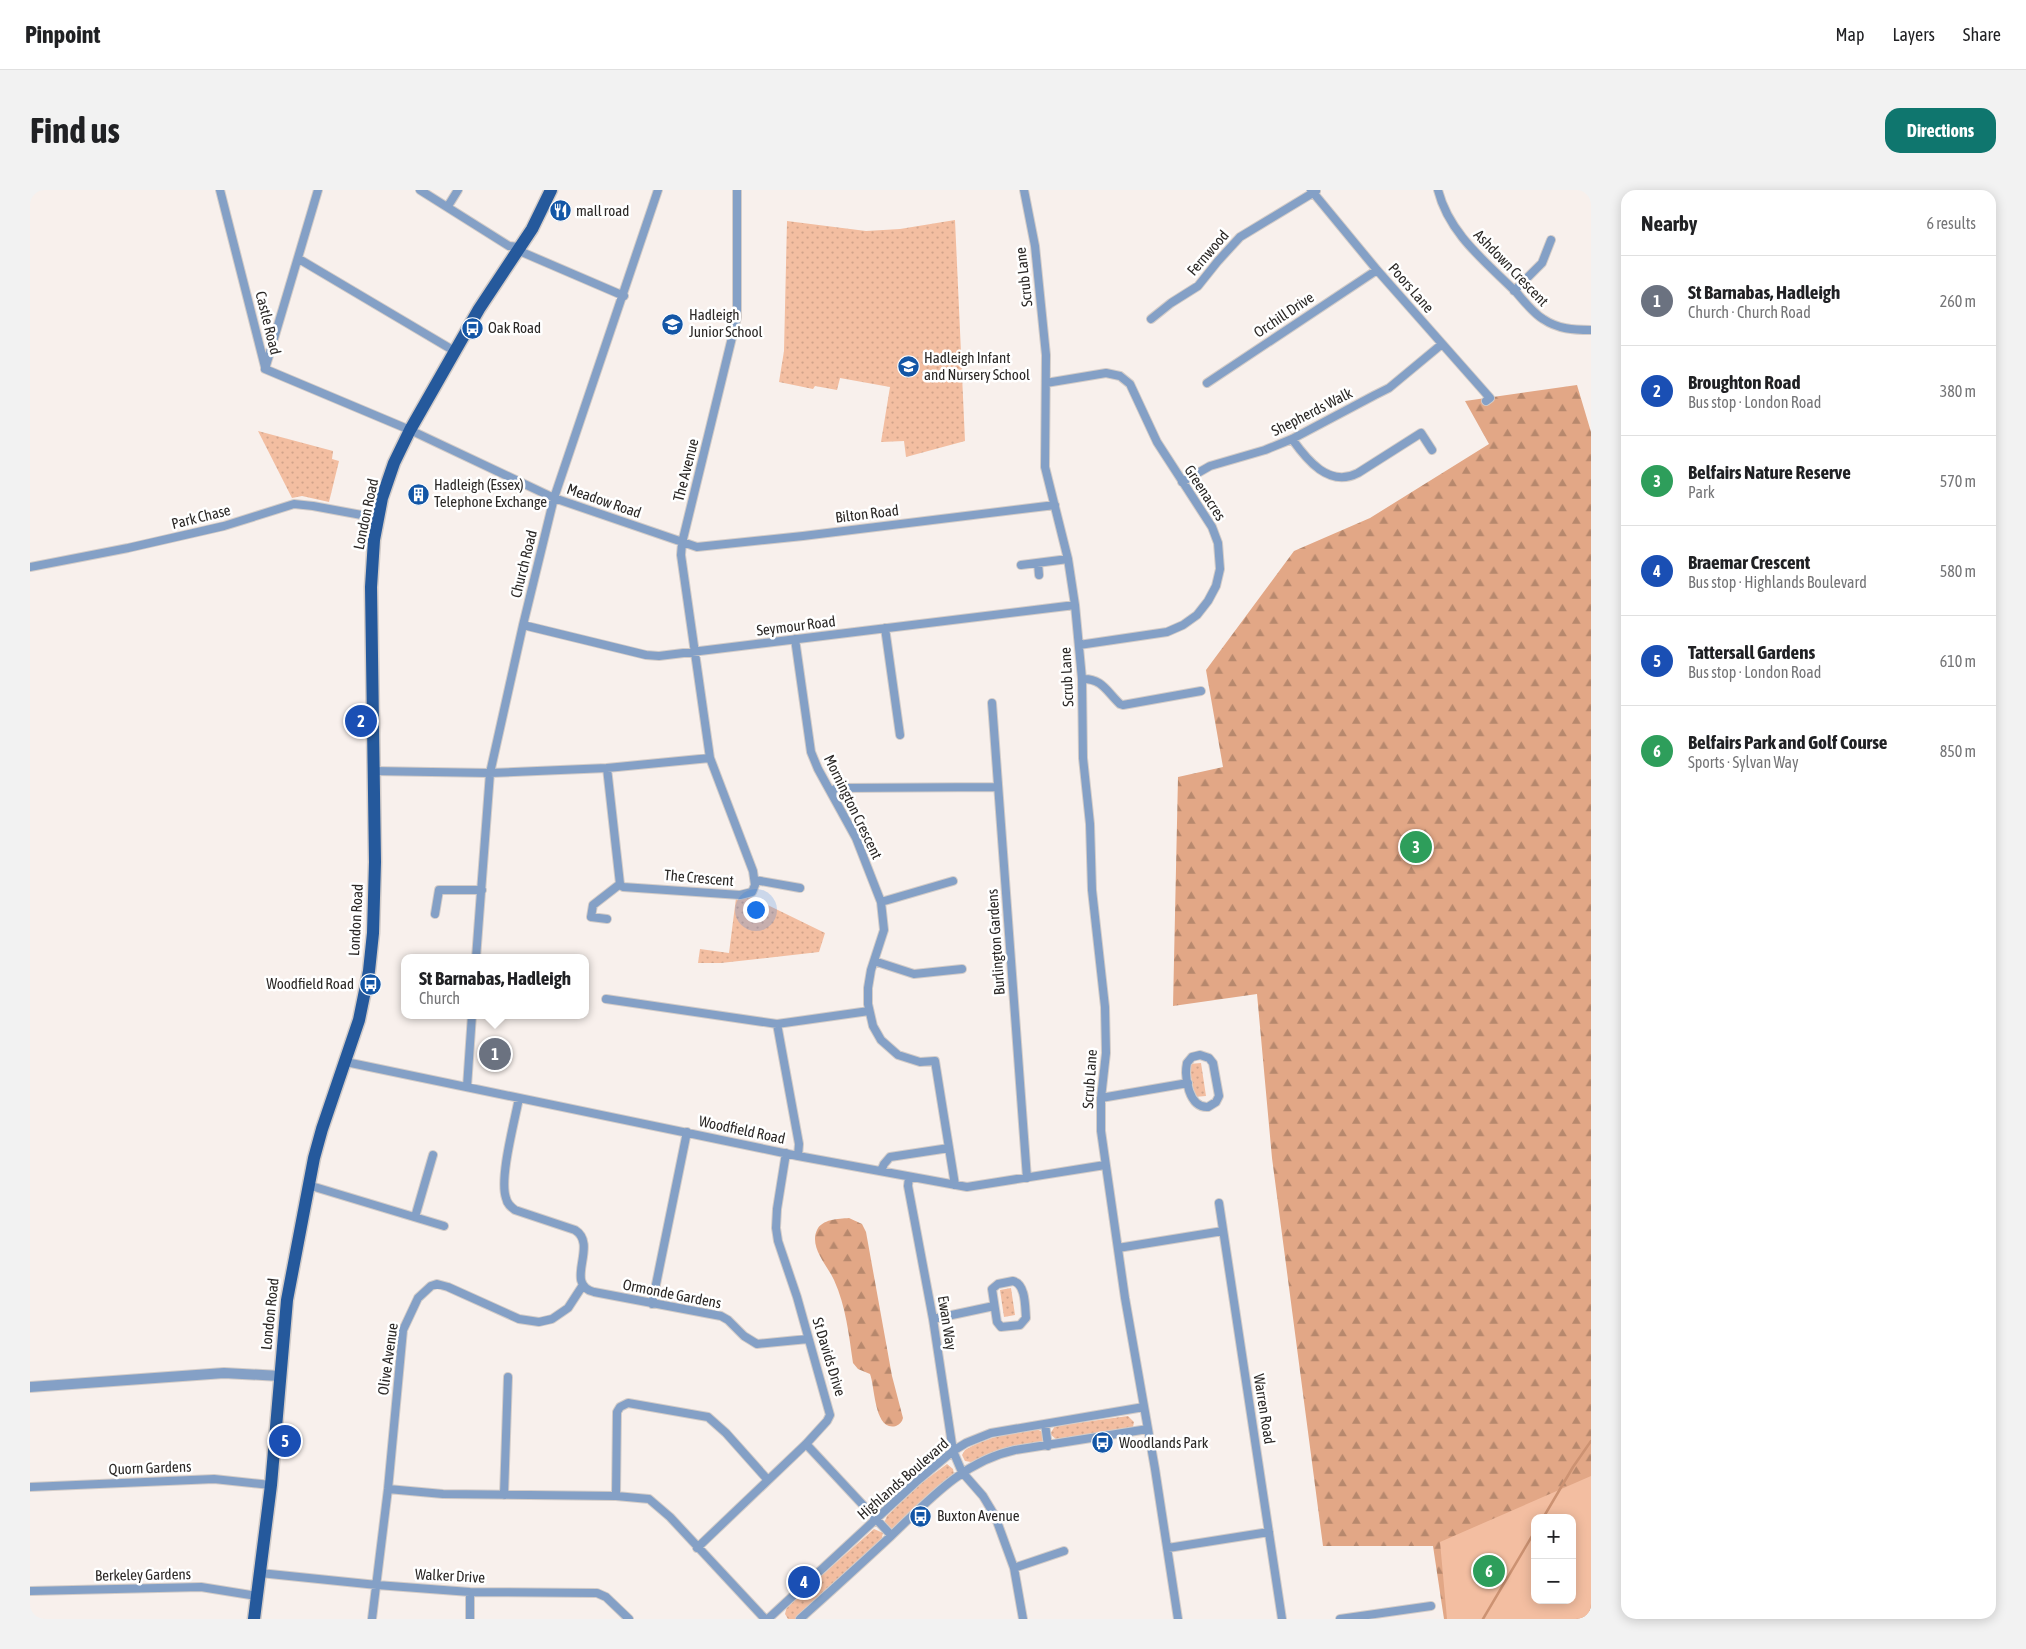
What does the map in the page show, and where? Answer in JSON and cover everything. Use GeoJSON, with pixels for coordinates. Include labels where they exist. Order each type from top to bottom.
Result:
{"type":"FeatureCollection","features":[{"type":"Feature","properties":{"kind":"main road"},"geometry":{"type":"LineString","coordinates":[[518,249],[524,227],[542,190]]}},
{"type":"Feature","properties":{"kind":"main road","name":"London Road"},"geometry":{"type":"LineString","coordinates":[[254,1619],[271,1485],[290,1277],[308,1185],[322,1129],[346,1062],[363,1002],[373,933],[375,862],[371,587],[374,540],[378,518],[394,463],[410,430],[479,309],[532,228],[551,190]]}},
{"type":"Feature","properties":{"kind":"street","name":"Castle Road"},"geometry":{"type":"LineString","coordinates":[[220,190],[265,369],[410,430]]}},
{"type":"Feature","properties":{"kind":"street"},"geometry":{"type":"LineString","coordinates":[[265,369],[318,190]]}},
{"type":"Feature","properties":{"kind":"street"},"geometry":{"type":"LineString","coordinates":[[420,190],[510,246],[624,296]]}},
{"type":"Feature","properties":{"kind":"street"},"geometry":{"type":"LineString","coordinates":[[448,206],[458,190]]}},
{"type":"Feature","properties":{"kind":"street","name":"Church Road"},"geometry":{"type":"LineString","coordinates":[[476,954],[490,774],[523,625],[554,498],[624,296],[658,190]]}},
{"type":"Feature","properties":{"kind":"street","name":"The Avenue"},"geometry":{"type":"LineString","coordinates":[[710,758],[681,555],[682,543],[737,317],[737,190]]}},
{"type":"Feature","properties":{"kind":"street","name":"Scrub Lane"},"geometry":{"type":"LineString","coordinates":[[1024,190],[1035,246],[1046,355],[1045,467],[1068,559],[1075,605],[1082,679],[1083,758],[1090,824],[1092,890],[1105,1007],[1106,1053],[1100,1098],[1105,1165]]}},
{"type":"Feature","properties":{"kind":"street","name":"Ashdown Crescent"},"geometry":{"type":"LineString","coordinates":[[1438,190],[1447,216],[1473,252],[1541,318],[1558,327],[1573,330],[1591,330]]}},
{"type":"Feature","properties":{"kind":"street","name":"Poors Lane"},"geometry":{"type":"LineString","coordinates":[[1314,191],[1377,270],[1490,398],[1486,401]]}},
{"type":"Feature","properties":{"kind":"street","name":"Fernwood"},"geometry":{"type":"LineString","coordinates":[[1151,319],[1171,303],[1198,286],[1240,237],[1314,191]]}},
{"type":"Feature","properties":{"kind":"street"},"geometry":{"type":"LineString","coordinates":[[1514,291],[1542,262],[1551,240]]}},
{"type":"Feature","properties":{"kind":"street"},"geometry":{"type":"LineString","coordinates":[[299,259],[456,352]]}},
{"type":"Feature","properties":{"kind":"street","name":"Orchill Drive"},"geometry":{"type":"LineString","coordinates":[[1206,383],[1377,270]]}},
{"type":"Feature","properties":{"kind":"street","name":"Shepherds Walk"},"geometry":{"type":"LineString","coordinates":[[1182,482],[1210,466],[1265,450],[1292,438],[1389,388],[1442,344]]}},
{"type":"Feature","properties":{"kind":"street","name":"Greenacres"},"geometry":{"type":"LineString","coordinates":[[1046,383],[1106,373],[1116,374],[1124,378],[1132,388],[1157,442],[1212,527],[1218,543],[1220,569],[1212,594],[1197,615],[1175,629],[1079,645]]}},
{"type":"Feature","properties":{"kind":"street","name":"Meadow Road"},"geometry":{"type":"LineString","coordinates":[[410,430],[554,498],[682,543]]}},
{"type":"Feature","properties":{"kind":"street"},"geometry":{"type":"LineString","coordinates":[[1292,438],[1302,454],[1315,466],[1330,476],[1339,478],[1349,477],[1358,473],[1421,433],[1432,450]]}},
{"type":"Feature","properties":{"kind":"street","name":"Park Chase"},"geometry":{"type":"LineString","coordinates":[[30,567],[128,548],[224,526],[294,504],[378,518]]}},
{"type":"Feature","properties":{"kind":"street","name":"Bilton Road"},"geometry":{"type":"LineString","coordinates":[[682,543],[697,547],[710,546],[1055,504]]}},
{"type":"Feature","properties":{"kind":"street"},"geometry":{"type":"LineString","coordinates":[[1021,564],[1068,559]]}},
{"type":"Feature","properties":{"kind":"street"},"geometry":{"type":"LineString","coordinates":[[1038,563],[1039,575]]}},
{"type":"Feature","properties":{"kind":"street","name":"Seymour Road"},"geometry":{"type":"LineString","coordinates":[[523,625],[646,656],[695,652],[1075,605]]}},
{"type":"Feature","properties":{"kind":"street"},"geometry":{"type":"LineString","coordinates":[[885,628],[900,736]]}},
{"type":"Feature","properties":{"kind":"street","name":"Mornington Crescent"},"geometry":{"type":"LineString","coordinates":[[796,639],[811,752],[818,769],[856,838],[881,902],[884,930],[874,960],[868,988],[869,1011],[876,1033],[892,1051],[912,1060],[935,1061],[949,1148]]}},
{"type":"Feature","properties":{"kind":"street"},"geometry":{"type":"LineString","coordinates":[[1082,679],[1096,680],[1105,686],[1117,701],[1123,704],[1201,691]]}},
{"type":"Feature","properties":{"kind":"street","name":"Burlington Gardens"},"geometry":{"type":"LineString","coordinates":[[992,703],[1027,1178]]}},
{"type":"Feature","properties":{"kind":"street"},"geometry":{"type":"LineString","coordinates":[[373,771],[490,774],[607,768],[710,758]]}},
{"type":"Feature","properties":{"kind":"street","name":"The Crescent"},"geometry":{"type":"LineString","coordinates":[[620,884],[623,886],[740,895],[752,892],[755,886],[754,871],[710,758]]}},
{"type":"Feature","properties":{"kind":"street"},"geometry":{"type":"LineString","coordinates":[[607,768],[620,884],[593,905],[591,917],[607,919]]}},
{"type":"Feature","properties":{"kind":"street"},"geometry":{"type":"LineString","coordinates":[[831,791],[837,788],[998,787]]}},
{"type":"Feature","properties":{"kind":"street"},"geometry":{"type":"LineString","coordinates":[[755,880],[800,888]]}},
{"type":"Feature","properties":{"kind":"street"},"geometry":{"type":"LineString","coordinates":[[881,902],[953,881]]}},
{"type":"Feature","properties":{"kind":"street"},"geometry":{"type":"LineString","coordinates":[[435,914],[439,890],[482,890]]}},
{"type":"Feature","properties":{"kind":"street"},"geometry":{"type":"LineString","coordinates":[[874,960],[914,974],[962,969]]}},
{"type":"Feature","properties":{"kind":"street"},"geometry":{"type":"LineString","coordinates":[[606,999],[777,1024],[869,1011]]}},
{"type":"Feature","properties":{"kind":"street"},"geometry":{"type":"LineString","coordinates":[[467,1088],[472,1019]]}},
{"type":"Feature","properties":{"kind":"street"},"geometry":{"type":"LineString","coordinates":[[777,1024],[799,1144],[798,1156]]}},
{"type":"Feature","properties":{"kind":"street"},"geometry":{"type":"LineString","coordinates":[[1200,1055],[1209,1058],[1214,1063],[1219,1096],[1216,1102],[1208,1107],[1198,1106],[1193,1101],[1188,1083],[1186,1067],[1190,1060],[1200,1055]]}},
{"type":"Feature","properties":{"kind":"street","name":"Woodfield Road"},"geometry":{"type":"LineString","coordinates":[[346,1062],[798,1156],[967,1188],[1105,1165]]}},
{"type":"Feature","properties":{"kind":"street"},"geometry":{"type":"LineString","coordinates":[[1100,1098],[1188,1083]]}},
{"type":"Feature","properties":{"kind":"street"},"geometry":{"type":"LineString","coordinates":[[520,1098],[507,1158],[506,1198],[509,1205],[516,1210],[574,1230],[580,1234],[585,1242],[581,1273],[583,1285]]}},
{"type":"Feature","properties":{"kind":"street"},"geometry":{"type":"LineString","coordinates":[[652,1304],[687,1132]]}},
{"type":"Feature","properties":{"kind":"street"},"geometry":{"type":"LineString","coordinates":[[881,1172],[884,1164],[890,1157],[949,1148],[955,1185]]}},
{"type":"Feature","properties":{"kind":"street","name":"St Davids Drive"},"geometry":{"type":"LineString","coordinates":[[697,1548],[830,1419],[831,1410],[808,1338],[796,1292],[778,1241],[776,1228],[777,1209],[786,1153]]}},
{"type":"Feature","properties":{"kind":"street"},"geometry":{"type":"LineString","coordinates":[[415,1217],[433,1155]]}},
{"type":"Feature","properties":{"kind":"street"},"geometry":{"type":"LineString","coordinates":[[1105,1165],[1178,1619]]}},
{"type":"Feature","properties":{"kind":"street","name":"Ewan Way"},"geometry":{"type":"LineString","coordinates":[[909,1177],[908,1186],[933,1319],[953,1451],[962,1472]]}},
{"type":"Feature","properties":{"kind":"street"},"geometry":{"type":"LineString","coordinates":[[308,1185],[444,1226]]}},
{"type":"Feature","properties":{"kind":"street","name":"Warren Road"},"geometry":{"type":"LineString","coordinates":[[1219,1203],[1282,1619]]}},
{"type":"Feature","properties":{"kind":"street"},"geometry":{"type":"LineString","coordinates":[[1118,1248],[1223,1231]]}},
{"type":"Feature","properties":{"kind":"street"},"geometry":{"type":"LineString","coordinates":[[1013,1281],[1018,1282],[1022,1287],[1025,1321],[1020,1326],[1001,1328],[996,1322],[994,1306],[992,1289],[994,1286],[1013,1281]]}},
{"type":"Feature","properties":{"kind":"street","name":"Olive Avenue"},"geometry":{"type":"LineString","coordinates":[[372,1619],[388,1489],[403,1330],[418,1298],[431,1286],[442,1285],[519,1319],[540,1322],[558,1316],[568,1308],[583,1285]]}},
{"type":"Feature","properties":{"kind":"street","name":"Ormonde Gardens"},"geometry":{"type":"LineString","coordinates":[[583,1285],[590,1291],[721,1316],[728,1320],[744,1336],[758,1344],[808,1338]]}},
{"type":"Feature","properties":{"kind":"street"},"geometry":{"type":"LineString","coordinates":[[933,1319],[994,1306]]}},
{"type":"Feature","properties":{"kind":"street"},"geometry":{"type":"LineString","coordinates":[[30,1387],[224,1374],[280,1376]]}},
{"type":"Feature","properties":{"kind":"street"},"geometry":{"type":"LineString","coordinates":[[504,1495],[508,1376]]}},
{"type":"Feature","properties":{"kind":"street"},"geometry":{"type":"LineString","coordinates":[[616,1496],[617,1412],[623,1405],[628,1403],[708,1418],[726,1433],[767,1479]]}},
{"type":"Feature","properties":{"kind":"street","name":"Highlands Boulevard"},"geometry":{"type":"LineString","coordinates":[[767,1619],[777,1612],[916,1482],[953,1451],[991,1433],[1144,1407]]}},
{"type":"Feature","properties":{"kind":"street"},"geometry":{"type":"LineString","coordinates":[[1045,1424],[1048,1446]]}},
{"type":"Feature","properties":{"kind":"street"},"geometry":{"type":"LineString","coordinates":[[800,1619],[962,1472],[988,1457],[1001,1453],[1148,1429]]}},
{"type":"Feature","properties":{"kind":"street"},"geometry":{"type":"LineString","coordinates":[[806,1444],[891,1535]]}},
{"type":"Feature","properties":{"kind":"street"},"geometry":{"type":"LineString","coordinates":[[962,1472],[990,1506],[1014,1568],[1023,1619]]}},
{"type":"Feature","properties":{"kind":"street","name":"Quorn Gardens"},"geometry":{"type":"LineString","coordinates":[[30,1487],[214,1479],[271,1485]]}},
{"type":"Feature","properties":{"kind":"street"},"geometry":{"type":"LineString","coordinates":[[388,1489],[443,1494],[643,1497],[655,1503],[767,1619]]}},
{"type":"Feature","properties":{"kind":"street"},"geometry":{"type":"LineString","coordinates":[[1168,1548],[1269,1532]]}},
{"type":"Feature","properties":{"kind":"street"},"geometry":{"type":"LineString","coordinates":[[1014,1568],[1064,1551]]}},
{"type":"Feature","properties":{"kind":"street","name":"Walker Drive"},"geometry":{"type":"LineString","coordinates":[[260,1572],[377,1585],[470,1592],[597,1593],[613,1602],[629,1619]]}},
{"type":"Feature","properties":{"kind":"street","name":"Berkeley Gardens"},"geometry":{"type":"LineString","coordinates":[[30,1592],[200,1587],[257,1596]]}},
{"type":"Feature","properties":{"kind":"street"},"geometry":{"type":"LineString","coordinates":[[470,1592],[470,1619]]}},
{"type":"Feature","properties":{"kind":"street"},"geometry":{"type":"LineString","coordinates":[[1340,1619],[1431,1606]]}},
{"type":"Feature","properties":{"kind":"street"},"geometry":{"type":"LineString","coordinates":[[777,1612],[783,1619]]}},
{"type":"Feature","properties":{"kind":"shaded area"},"geometry":{"type":"Polygon","coordinates":[[[955,220],[965,441],[906,457],[904,441],[881,442],[890,387],[840,378],[837,390],[815,386],[813,389],[779,382],[784,351],[787,221],[866,231],[900,229],[955,220]]]}},
{"type":"Feature","properties":{"kind":"shaded area"},"geometry":{"type":"Polygon","coordinates":[[[258,431],[333,451],[332,459],[339,461],[329,502],[302,496],[292,498],[258,431]]]}},
{"type":"Feature","properties":{"kind":"shaded area"},"geometry":{"type":"Polygon","coordinates":[[[751,897],[825,933],[819,952],[721,963],[698,963],[700,949],[729,953],[736,898],[751,897]]]}},
{"type":"Feature","properties":{"kind":"shaded area"},"geometry":{"type":"Polygon","coordinates":[[[1201,1063],[1206,1096],[1194,1097],[1189,1064],[1201,1063]]]}},
{"type":"Feature","properties":{"kind":"shaded area"},"geometry":{"type":"Polygon","coordinates":[[[1011,1288],[1015,1315],[1004,1317],[1000,1290],[1011,1288]]]}},
{"type":"Feature","properties":{"kind":"shaded area"},"geometry":{"type":"Polygon","coordinates":[[[1128,1416],[1134,1422],[1133,1427],[1126,1429],[1057,1440],[1050,1434],[1055,1426],[1128,1416]]]}},
{"type":"Feature","properties":{"kind":"shaded area"},"geometry":{"type":"Polygon","coordinates":[[[1036,1429],[1043,1432],[1043,1441],[994,1453],[971,1462],[965,1461],[962,1455],[965,1450],[990,1439],[1036,1429]]]}},
{"type":"Feature","properties":{"kind":"shaded area"},"geometry":{"type":"Polygon","coordinates":[[[947,1464],[953,1469],[954,1474],[895,1528],[889,1528],[884,1523],[887,1516],[920,1484],[947,1464]]]}},
{"type":"Feature","properties":{"kind":"shaded area"},"geometry":{"type":"Polygon","coordinates":[[[1591,1476],[1591,1619],[1447,1619],[1440,1542],[1591,1476]]]}},
{"type":"Feature","properties":{"kind":"shaded area"},"geometry":{"type":"Polygon","coordinates":[[[874,1529],[883,1533],[881,1542],[797,1619],[788,1619],[785,1614],[787,1606],[874,1529]]]}},
{"type":"Feature","properties":{"kind":"green space"},"geometry":{"type":"Polygon","coordinates":[[[1577,385],[1591,432],[1591,1619],[1444,1619],[1433,1546],[1323,1546],[1272,1158],[1257,994],[1173,1006],[1178,777],[1223,767],[1206,670],[1294,551],[1370,518],[1489,444],[1465,401],[1577,385]]]}},
{"type":"Feature","properties":{"kind":"green space"},"geometry":{"type":"Polygon","coordinates":[[[849,1218],[862,1224],[866,1232],[892,1376],[903,1418],[901,1423],[896,1426],[889,1426],[883,1422],[879,1415],[870,1374],[858,1369],[853,1363],[846,1321],[838,1290],[815,1243],[815,1236],[819,1226],[831,1220],[849,1218]]]}},
{"type":"Feature","properties":{"kind":"waterway"},"geometry":{"type":"LineString","coordinates":[[1545,1514],[1591,1441]]}},
{"type":"Feature","properties":{"kind":"waterway"},"geometry":{"type":"LineString","coordinates":[[1483,1619],[1531,1538]]}},
{"type":"Feature","properties":{"kind":"place","name":"mall road"},"geometry":{"type":"Point","coordinates":[560,211]}},
{"type":"Feature","properties":{"kind":"place","name":"Hadleigh Junior School"},"geometry":{"type":"Point","coordinates":[673,324]}},
{"type":"Feature","properties":{"kind":"place","name":"Oak Road"},"geometry":{"type":"Point","coordinates":[472,328]}},
{"type":"Feature","properties":{"kind":"place","name":"Hadleigh Infant and Nursery School"},"geometry":{"type":"Point","coordinates":[908,367]}},
{"type":"Feature","properties":{"kind":"place","name":"Hadleigh (Essex) Telephone Exchange"},"geometry":{"type":"Point","coordinates":[418,494]}},
{"type":"Feature","properties":{"kind":"place","name":"Broughton Road"},"geometry":{"type":"Point","coordinates":[361,721]}},
{"type":"Feature","properties":{"kind":"place","name":"Belfairs Nature Reserve"},"geometry":{"type":"Point","coordinates":[1416,847]}},
{"type":"Feature","properties":{"kind":"place","name":"Woodfield Road"},"geometry":{"type":"Point","coordinates":[370,984]}},
{"type":"Feature","properties":{"kind":"place","name":"St Barnabas, Hadleigh"},"geometry":{"type":"Point","coordinates":[495,1054]}},
{"type":"Feature","properties":{"kind":"place","name":"Tattersall Gardens"},"geometry":{"type":"Point","coordinates":[285,1441]}},
{"type":"Feature","properties":{"kind":"place","name":"Woodlands Park"},"geometry":{"type":"Point","coordinates":[1103,1443]}},
{"type":"Feature","properties":{"kind":"place","name":"Buxton Avenue"},"geometry":{"type":"Point","coordinates":[921,1516]}},
{"type":"Feature","properties":{"kind":"place","name":"Belfairs Park and Golf Course"},"geometry":{"type":"Point","coordinates":[1489,1571]}},
{"type":"Feature","properties":{"kind":"place","name":"Braemar Crescent"},"geometry":{"type":"Point","coordinates":[804,1582]}}]}
